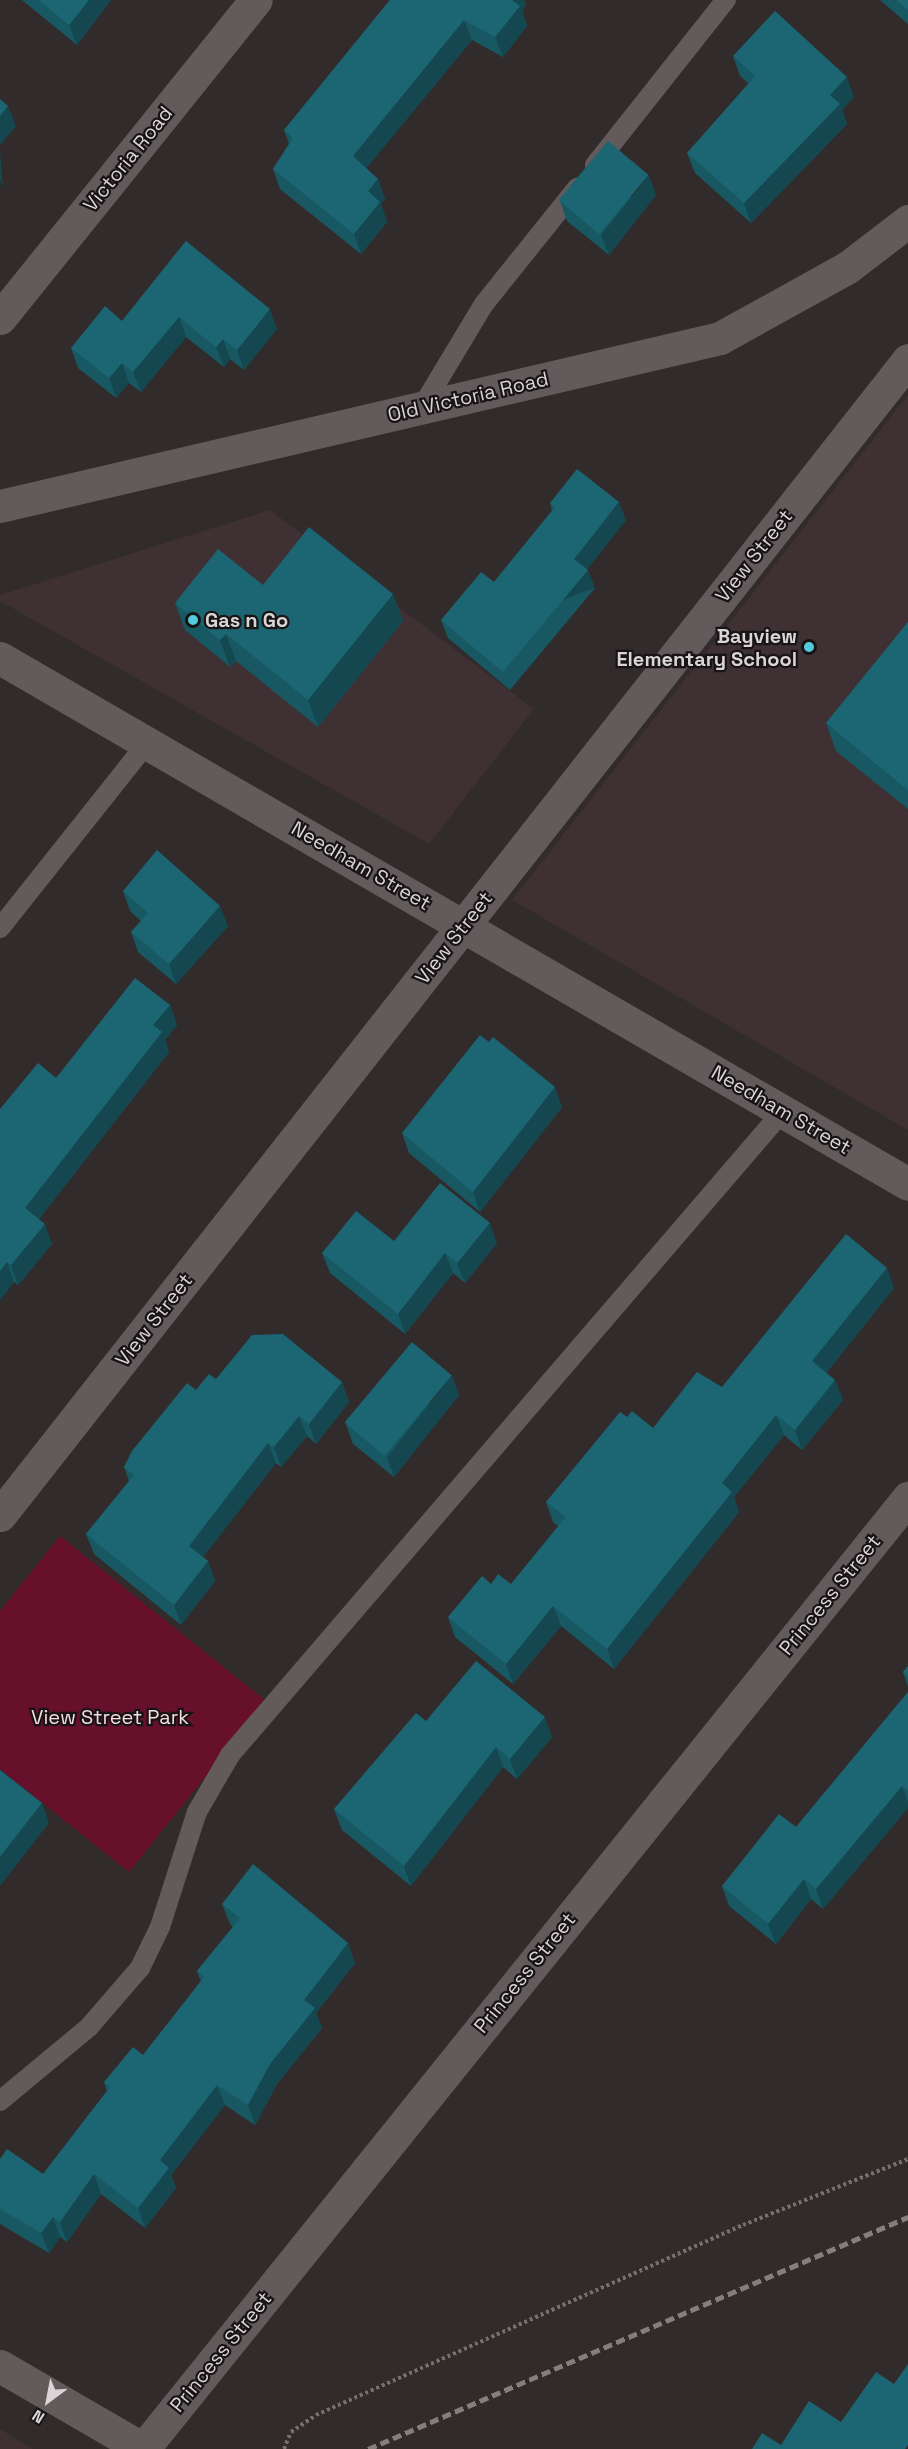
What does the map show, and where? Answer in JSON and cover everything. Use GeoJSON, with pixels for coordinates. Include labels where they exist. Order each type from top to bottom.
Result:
{"type":"FeatureCollection","features":[{"type":"Feature","properties":{"kind":"street","name":"Victoria Road"},"geometry":{"type":"LineString","coordinates":[[0,318],[256,0]]}},
{"type":"Feature","properties":{"kind":"street","name":"Old Victoria Road"},"geometry":{"type":"LineString","coordinates":[[0,506],[720,338],[848,267],[908,221]]}},
{"type":"Feature","properties":{"kind":"street","name":"View Street"},"geometry":{"type":"LineString","coordinates":[[0,1515],[908,360]]}},
{"type":"Feature","properties":{"kind":"street","name":"Needham Street"},"geometry":{"type":"LineString","coordinates":[[0,658],[908,1184]]}},
{"type":"Feature","properties":{"kind":"street","name":"Princess Street"},"geometry":{"type":"LineString","coordinates":[[143,2449],[908,1498]]}},
{"type":"Feature","properties":{"kind":"street"},"geometry":{"type":"LineString","coordinates":[[0,2366],[143,2449]]}},
{"type":"Feature","properties":{"kind":"lane"},"geometry":{"type":"LineString","coordinates":[[422,407],[484,304],[726,0]]}},
{"type":"Feature","properties":{"kind":"lane"},"geometry":{"type":"LineString","coordinates":[[0,928],[147,743]]}},
{"type":"Feature","properties":{"kind":"lane"},"geometry":{"type":"LineString","coordinates":[[0,2101],[89,2027],[140,1968],[160,1927],[197,1812],[230,1755],[783,1111]]}},
{"type":"Feature","properties":{"kind":"path"},"geometry":{"type":"LineString","coordinates":[[284,2449],[291,2432],[315,2415],[732,2229],[908,2159]]}},
{"type":"Feature","properties":{"kind":"shaded area","name":"Bayview Elementary School"},"geometry":{"type":"Polygon","coordinates":[[[908,395],[908,1130],[512,900],[908,395]]]}},
{"type":"Feature","properties":{"kind":"shaded area"},"geometry":{"type":"Polygon","coordinates":[[[270,510],[534,709],[429,844],[0,601],[0,595],[270,510]]]}},
{"type":"Feature","properties":{"kind":"shaded area"},"geometry":{"type":"Polygon","coordinates":[[[0,2429],[33,2449],[0,2449],[0,2429]]]}},
{"type":"Feature","properties":{"kind":"green space","name":"View Street Park"},"geometry":{"type":"Polygon","coordinates":[[[60,1536],[266,1701],[129,1872],[0,1769],[0,1611],[60,1536]]]}},
{"type":"Feature","properties":{"kind":"building"},"geometry":{"type":"Polygon","coordinates":[[[39,0],[89,0],[69,25],[39,0]]]}},
{"type":"Feature","properties":{"kind":"building"},"geometry":{"type":"Polygon","coordinates":[[[390,0],[512,0],[520,6],[495,37],[464,20],[353,156],[378,179],[368,191],[380,202],[354,234],[273,169],[293,138],[284,130],[390,0]]]}},
{"type":"Feature","properties":{"kind":"building"},"geometry":{"type":"Polygon","coordinates":[[[896,0],[908,0],[908,10],[896,0]]]}},
{"type":"Feature","properties":{"kind":"building"},"geometry":{"type":"Polygon","coordinates":[[[775,11],[847,77],[830,95],[840,104],[744,203],[687,153],[755,76],[733,56],[775,11]]]}},
{"type":"Feature","properties":{"kind":"building"},"geometry":{"type":"Polygon","coordinates":[[[0,99],[8,106],[0,116],[0,99]]]}},
{"type":"Feature","properties":{"kind":"building"},"geometry":{"type":"Polygon","coordinates":[[[608,141],[649,175],[599,234],[559,200],[608,141]]]}},
{"type":"Feature","properties":{"kind":"building"},"geometry":{"type":"Polygon","coordinates":[[[186,241],[270,309],[237,350],[223,339],[216,347],[179,317],[133,372],[122,363],[109,378],[71,348],[105,306],[122,321],[186,241]]]}},
{"type":"Feature","properties":{"kind":"building"},"geometry":{"type":"Polygon","coordinates":[[[577,469],[619,502],[574,559],[588,570],[503,672],[441,620],[481,572],[494,582],[555,507],[550,503],[577,469]]]}},
{"type":"Feature","properties":{"kind":"building"},"geometry":{"type":"Polygon","coordinates":[[[309,527],[393,594],[308,700],[226,634],[220,640],[175,603],[218,549],[263,585],[309,527]]]}},
{"type":"Feature","properties":{"kind":"building"},"geometry":{"type":"Polygon","coordinates":[[[908,622],[908,790],[826,723],[908,622]]]}},
{"type":"Feature","properties":{"kind":"building"},"geometry":{"type":"Polygon","coordinates":[[[157,850],[220,906],[169,964],[131,932],[148,913],[123,891],[157,850]]]}},
{"type":"Feature","properties":{"kind":"building"},"geometry":{"type":"Polygon","coordinates":[[[135,978],[170,1005],[153,1025],[162,1032],[25,1208],[45,1224],[11,1265],[7,1262],[0,1271],[0,1109],[38,1063],[56,1078],[135,978]]]}},
{"type":"Feature","properties":{"kind":"building"},"geometry":{"type":"Polygon","coordinates":[[[480,1035],[489,1042],[493,1037],[555,1087],[473,1192],[402,1133],[480,1035]]]}},
{"type":"Feature","properties":{"kind":"building"},"geometry":{"type":"Polygon","coordinates":[[[440,1183],[490,1223],[457,1263],[445,1253],[398,1314],[322,1253],[356,1211],[394,1241],[440,1183]]]}},
{"type":"Feature","properties":{"kind":"building"},"geometry":{"type":"Polygon","coordinates":[[[846,1234],[887,1268],[812,1361],[835,1380],[795,1430],[776,1415],[722,1483],[732,1492],[607,1649],[553,1606],[506,1664],[448,1617],[482,1576],[491,1584],[498,1574],[511,1584],[566,1517],[546,1502],[620,1412],[627,1417],[632,1411],[653,1428],[697,1372],[722,1387],[846,1234]]]}},
{"type":"Feature","properties":{"kind":"building"},"geometry":{"type":"Polygon","coordinates":[[[283,1334],[342,1382],[309,1424],[299,1416],[274,1447],[268,1443],[189,1546],[208,1561],[174,1605],[86,1534],[134,1475],[124,1467],[132,1451],[187,1383],[196,1390],[209,1374],[216,1379],[252,1335],[283,1334]]]}},
{"type":"Feature","properties":{"kind":"building"},"geometry":{"type":"Polygon","coordinates":[[[412,1342],[452,1375],[384,1456],[345,1422],[412,1342]]]}},
{"type":"Feature","properties":{"kind":"building"},"geometry":{"type":"Polygon","coordinates":[[[476,1661],[545,1717],[510,1759],[496,1747],[404,1866],[334,1809],[416,1713],[426,1721],[476,1661]]]}},
{"type":"Feature","properties":{"kind":"building"},"geometry":{"type":"Polygon","coordinates":[[[908,1666],[908,1677],[903,1672],[908,1666]]]}},
{"type":"Feature","properties":{"kind":"building"},"geometry":{"type":"Polygon","coordinates":[[[908,1692],[908,1791],[902,1786],[816,1889],[804,1879],[768,1924],[722,1886],[779,1814],[796,1827],[908,1692]]]}},
{"type":"Feature","properties":{"kind":"building"},"geometry":{"type":"Polygon","coordinates":[[[0,1770],[42,1803],[0,1857],[0,1770]]]}},
{"type":"Feature","properties":{"kind":"building"},"geometry":{"type":"Polygon","coordinates":[[[253,1864],[348,1943],[304,2000],[315,2008],[270,2064],[248,2105],[217,2085],[160,2160],[169,2168],[138,2208],[94,2174],[60,2222],[53,2217],[41,2233],[0,2209],[0,2159],[7,2149],[43,2174],[110,2087],[104,2082],[133,2047],[143,2055],[204,1977],[197,1971],[240,1918],[222,1904],[253,1864]]]}},
{"type":"Feature","properties":{"kind":"building"},"geometry":{"type":"Polygon","coordinates":[[[908,2364],[908,2445],[905,2449],[752,2449],[762,2433],[781,2445],[809,2401],[841,2422],[876,2372],[894,2384],[908,2364]]]}},
{"type":"Feature","properties":{"kind":"railway"},"geometry":{"type":"LineString","coordinates":[[368,2449],[908,2217]]}},
{"type":"Feature","properties":{"kind":"place","name":"Gas n Go"},"geometry":{"type":"Point","coordinates":[193,620]}},
{"type":"Feature","properties":{"kind":"place","name":"Bayview Elementary School"},"geometry":{"type":"Point","coordinates":[809,647]}}]}
